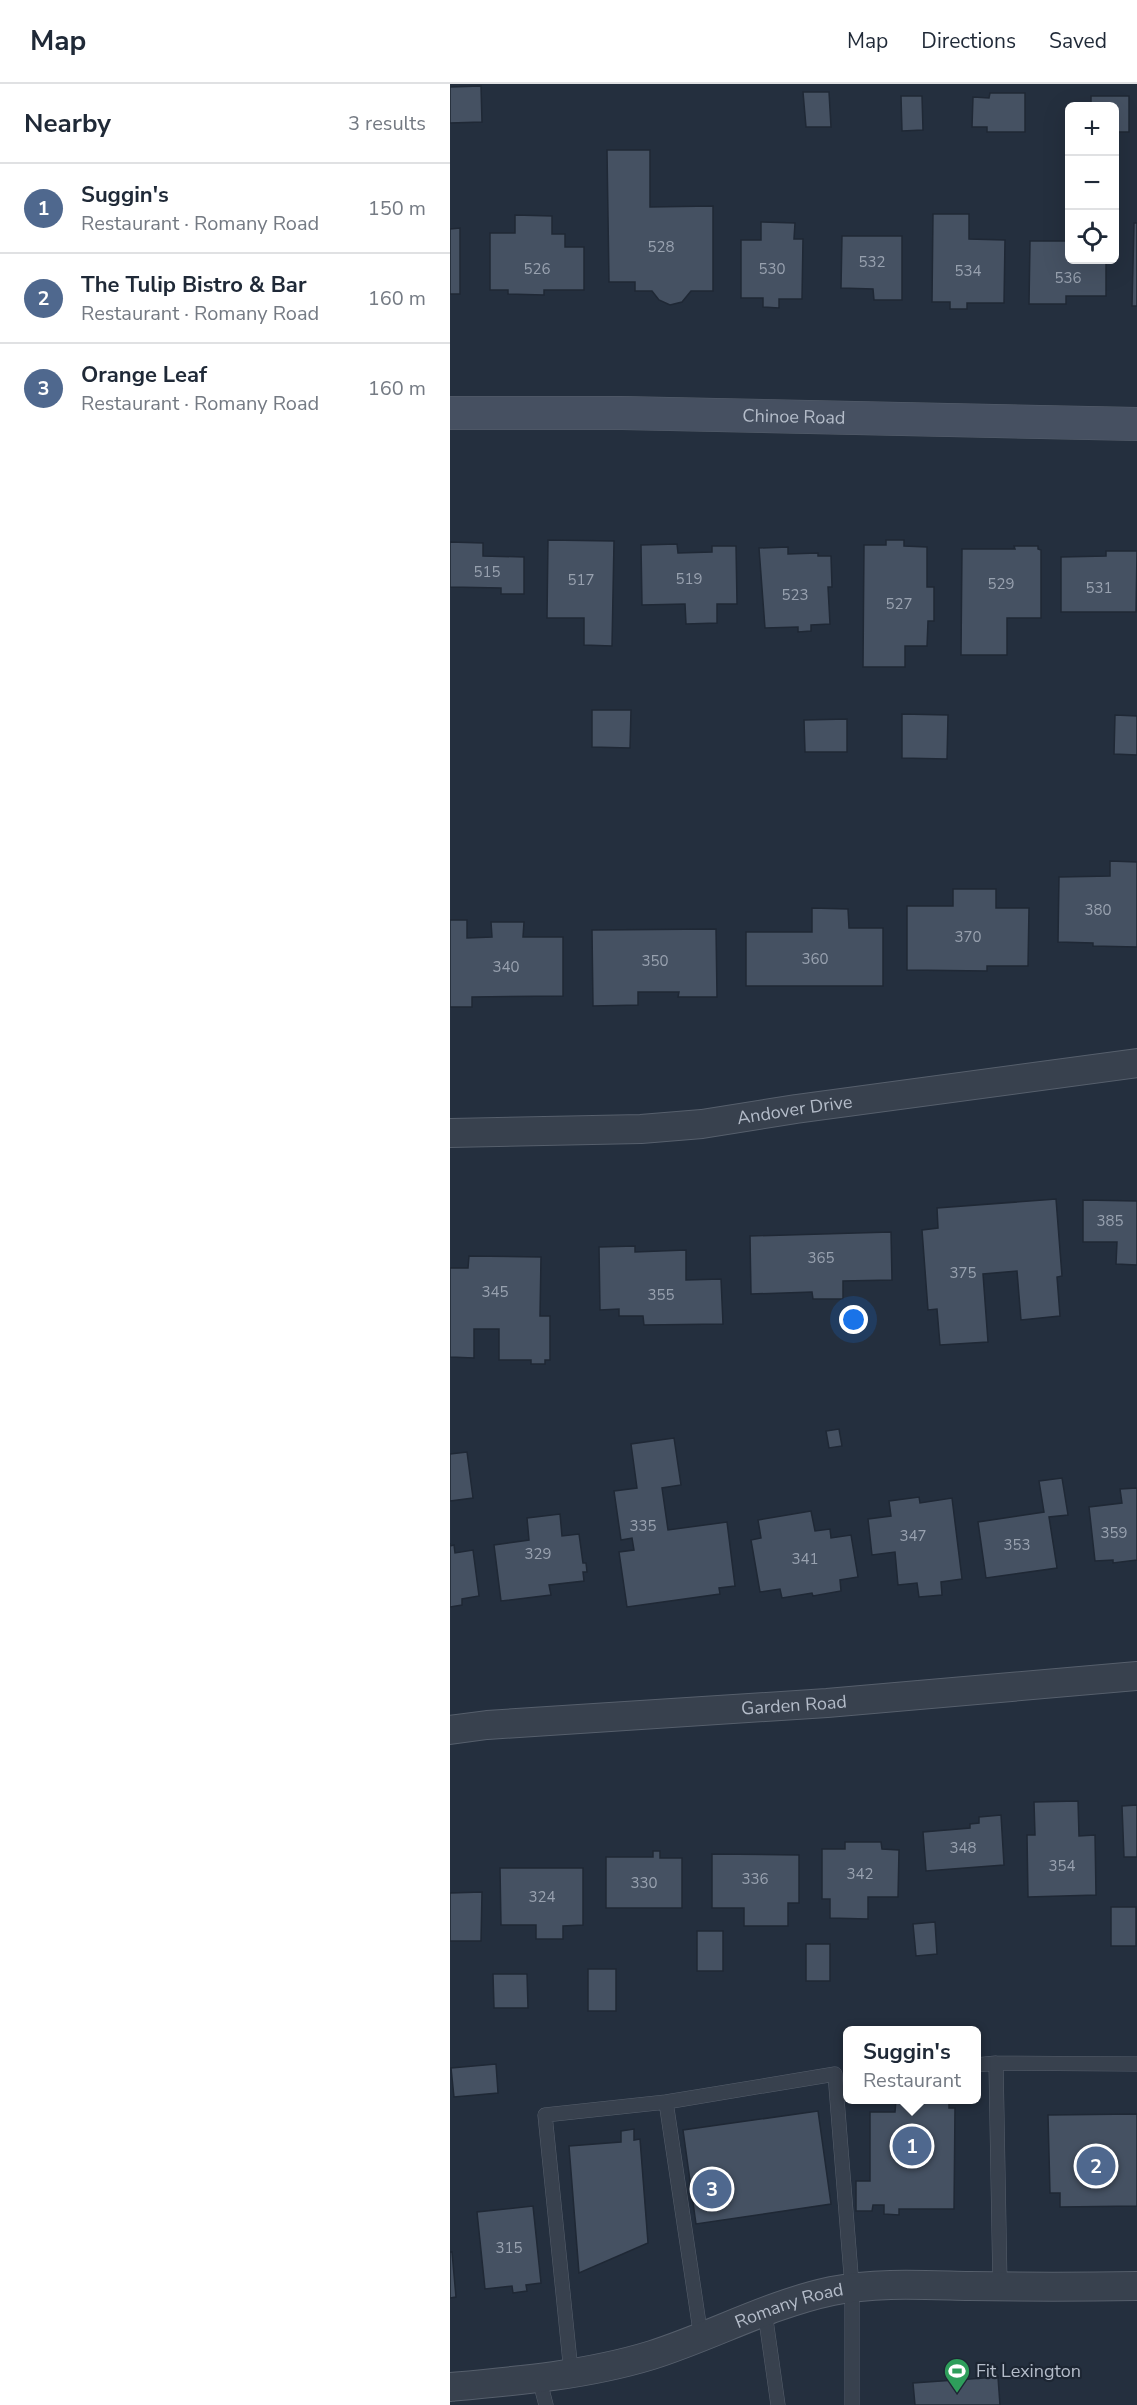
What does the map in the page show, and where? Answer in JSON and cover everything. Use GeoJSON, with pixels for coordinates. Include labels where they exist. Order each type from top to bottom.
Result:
{"type":"FeatureCollection","features":[{"type":"Feature","properties":{"kind":"street","name":"Chinoe Road"},"geometry":{"type":"LineString","coordinates":[[450,413],[622,413],[1137,424]]}},
{"type":"Feature","properties":{"kind":"street","name":"Andover Drive"},"geometry":{"type":"LineString","coordinates":[[450,1133],[642,1129],[702,1124],[843,1102],[1137,1063]]}},
{"type":"Feature","properties":{"kind":"street","name":"Garden Road"},"geometry":{"type":"LineString","coordinates":[[450,1730],[487,1725],[827,1703],[1137,1676]]}},
{"type":"Feature","properties":{"kind":"street","name":"Romany Road"},"geometry":{"type":"LineString","coordinates":[[450,2388],[543,2391],[571,2372],[651,2355],[801,2300],[852,2287],[1137,2286]]}},
{"type":"Feature","properties":{"kind":"lane"},"geometry":{"type":"LineString","coordinates":[[996,2064],[1000,2286]]}},
{"type":"Feature","properties":{"kind":"lane"},"geometry":{"type":"LineString","coordinates":[[981,2065],[1137,2064]]}},
{"type":"Feature","properties":{"kind":"lane"},"geometry":{"type":"LineString","coordinates":[[571,2372],[545,2115],[666,2102],[841,2074],[852,2287],[852,2405]]}},
{"type":"Feature","properties":{"kind":"lane"},"geometry":{"type":"LineString","coordinates":[[666,2102],[700,2337]]}},
{"type":"Feature","properties":{"kind":"lane"},"geometry":{"type":"LineString","coordinates":[[765,2313],[778,2405]]}},
{"type":"Feature","properties":{"kind":"building"},"geometry":{"type":"Polygon","coordinates":[[[481,86],[482,122],[450,123],[450,87],[481,86]]]}},
{"type":"Feature","properties":{"kind":"building"},"geometry":{"type":"Polygon","coordinates":[[[803,92],[829,92],[831,127],[806,127],[803,92]]]}},
{"type":"Feature","properties":{"kind":"building"},"geometry":{"type":"Polygon","coordinates":[[[990,93],[1025,93],[1025,132],[987,132],[987,127],[972,127],[973,97],[989,98],[990,93]]]}},
{"type":"Feature","properties":{"kind":"building"},"geometry":{"type":"Polygon","coordinates":[[[901,96],[922,96],[923,130],[902,131],[901,96]]]}},
{"type":"Feature","properties":{"kind":"building"},"geometry":{"type":"Polygon","coordinates":[[[1091,96],[1129,96],[1129,132],[1119,132],[1119,102],[1091,102],[1091,96]]]}},
{"type":"Feature","properties":{"kind":"building"},"geometry":{"type":"Polygon","coordinates":[[[607,150],[650,150],[650,207],[713,206],[713,291],[691,291],[682,302],[670,305],[659,300],[652,291],[635,291],[635,282],[609,282],[607,150]]]}},
{"type":"Feature","properties":{"kind":"building"},"geometry":{"type":"Polygon","coordinates":[[[933,214],[969,214],[969,239],[1005,240],[1004,303],[967,303],[967,309],[950,309],[950,302],[932,302],[933,214]]]}},
{"type":"Feature","properties":{"kind":"building"},"geometry":{"type":"Polygon","coordinates":[[[515,215],[552,216],[552,234],[565,234],[565,247],[584,247],[584,290],[544,290],[544,295],[508,294],[508,290],[490,290],[490,233],[515,233],[515,215]]]}},
{"type":"Feature","properties":{"kind":"building"},"geometry":{"type":"Polygon","coordinates":[[[761,222],[795,223],[794,239],[803,239],[802,299],[779,299],[779,308],[763,307],[763,298],[741,298],[741,240],[761,240],[761,222]]]}},
{"type":"Feature","properties":{"kind":"building"},"geometry":{"type":"Polygon","coordinates":[[[1134,223],[1137,223],[1137,306],[1132,306],[1134,223]]]}},
{"type":"Feature","properties":{"kind":"building"},"geometry":{"type":"Polygon","coordinates":[[[460,228],[460,294],[450,294],[450,229],[460,228]]]}},
{"type":"Feature","properties":{"kind":"building"},"geometry":{"type":"Polygon","coordinates":[[[842,236],[902,236],[902,300],[874,300],[873,289],[841,288],[842,236]]]}},
{"type":"Feature","properties":{"kind":"building"},"geometry":{"type":"Polygon","coordinates":[[[1030,241],[1065,241],[1065,264],[1106,264],[1106,296],[1066,296],[1066,304],[1029,304],[1030,241]]]}},
{"type":"Feature","properties":{"kind":"building"},"geometry":{"type":"Polygon","coordinates":[[[548,540],[614,541],[612,646],[584,645],[584,618],[547,618],[548,540]]]}},
{"type":"Feature","properties":{"kind":"building"},"geometry":{"type":"Polygon","coordinates":[[[886,540],[904,540],[904,546],[927,547],[927,587],[934,587],[934,621],[928,621],[927,646],[905,646],[905,667],[863,667],[864,545],[886,545],[886,540]]]}},
{"type":"Feature","properties":{"kind":"building"},"geometry":{"type":"Polygon","coordinates":[[[450,542],[483,543],[483,556],[524,557],[524,594],[501,594],[501,588],[450,587],[450,542]]]}},
{"type":"Feature","properties":{"kind":"building"},"geometry":{"type":"Polygon","coordinates":[[[677,544],[678,553],[712,552],[712,546],[736,546],[737,604],[717,604],[717,623],[686,624],[685,604],[642,605],[641,545],[677,544]]]}},
{"type":"Feature","properties":{"kind":"building"},"geometry":{"type":"Polygon","coordinates":[[[1014,546],[1038,546],[1041,550],[1041,618],[1007,618],[1007,655],[961,655],[962,549],[1015,549],[1014,546]]]}},
{"type":"Feature","properties":{"kind":"building"},"geometry":{"type":"Polygon","coordinates":[[[788,547],[788,554],[818,553],[818,556],[831,556],[832,587],[828,587],[830,624],[811,625],[811,631],[798,632],[798,627],[765,628],[759,548],[788,547]]]}},
{"type":"Feature","properties":{"kind":"building"},"geometry":{"type":"Polygon","coordinates":[[[1106,551],[1137,551],[1136,612],[1061,612],[1061,557],[1106,556],[1106,551]]]}},
{"type":"Feature","properties":{"kind":"building"},"geometry":{"type":"Polygon","coordinates":[[[592,710],[631,710],[630,748],[592,747],[592,710]]]}},
{"type":"Feature","properties":{"kind":"building"},"geometry":{"type":"Polygon","coordinates":[[[902,714],[948,715],[947,759],[902,758],[902,714]]]}},
{"type":"Feature","properties":{"kind":"building"},"geometry":{"type":"Polygon","coordinates":[[[1115,715],[1137,716],[1137,755],[1114,754],[1115,715]]]}},
{"type":"Feature","properties":{"kind":"building"},"geometry":{"type":"Polygon","coordinates":[[[847,719],[847,752],[805,752],[804,720],[847,719]]]}},
{"type":"Feature","properties":{"kind":"building"},"geometry":{"type":"Polygon","coordinates":[[[1110,861],[1137,862],[1137,947],[1058,942],[1059,877],[1110,876],[1110,861]]]}},
{"type":"Feature","properties":{"kind":"building"},"geometry":{"type":"Polygon","coordinates":[[[953,889],[996,889],[996,908],[1029,908],[1028,966],[987,966],[987,971],[907,970],[907,906],[953,906],[953,889]]]}},
{"type":"Feature","properties":{"kind":"building"},"geometry":{"type":"Polygon","coordinates":[[[812,908],[848,909],[849,928],[883,928],[883,986],[746,986],[746,932],[812,932],[812,908]]]}},
{"type":"Feature","properties":{"kind":"building"},"geometry":{"type":"Polygon","coordinates":[[[450,920],[467,920],[467,938],[492,937],[491,922],[524,922],[523,937],[563,937],[563,996],[472,997],[472,1007],[450,1007],[450,920]]]}},
{"type":"Feature","properties":{"kind":"building"},"geometry":{"type":"Polygon","coordinates":[[[716,929],[717,997],[678,997],[679,992],[638,992],[638,1005],[593,1006],[592,930],[716,929]]]}},
{"type":"Feature","properties":{"kind":"building"},"geometry":{"type":"Polygon","coordinates":[[[1056,1199],[1062,1276],[1057,1277],[1060,1316],[1021,1320],[1017,1271],[983,1274],[988,1342],[940,1345],[937,1309],[928,1310],[922,1230],[938,1228],[937,1208],[1056,1199]]]}},
{"type":"Feature","properties":{"kind":"building"},"geometry":{"type":"Polygon","coordinates":[[[1083,1200],[1137,1201],[1137,1265],[1116,1264],[1117,1242],[1083,1242],[1083,1200]]]}},
{"type":"Feature","properties":{"kind":"building"},"geometry":{"type":"Polygon","coordinates":[[[891,1232],[892,1280],[843,1281],[843,1299],[813,1299],[812,1292],[751,1294],[750,1236],[891,1232]]]}},
{"type":"Feature","properties":{"kind":"building"},"geometry":{"type":"Polygon","coordinates":[[[635,1246],[635,1252],[686,1250],[686,1280],[721,1279],[723,1324],[644,1325],[643,1316],[619,1316],[619,1309],[600,1310],[599,1247],[635,1246]]]}},
{"type":"Feature","properties":{"kind":"building"},"geometry":{"type":"Polygon","coordinates":[[[469,1256],[541,1257],[540,1316],[550,1316],[550,1360],[545,1360],[545,1364],[531,1364],[531,1360],[499,1360],[499,1329],[474,1329],[474,1358],[450,1357],[450,1268],[468,1268],[469,1256]]]}},
{"type":"Feature","properties":{"kind":"building"},"geometry":{"type":"Polygon","coordinates":[[[839,1429],[842,1446],[829,1448],[826,1431],[839,1429]]]}},
{"type":"Feature","properties":{"kind":"building"},"geometry":{"type":"Polygon","coordinates":[[[674,1438],[681,1485],[662,1488],[668,1530],[727,1522],[735,1586],[719,1588],[720,1594],[627,1607],[619,1552],[634,1550],[632,1538],[621,1540],[614,1491],[637,1488],[631,1444],[674,1438]]]}},
{"type":"Feature","properties":{"kind":"building"},"geometry":{"type":"Polygon","coordinates":[[[467,1452],[473,1498],[450,1501],[450,1454],[467,1452]]]}},
{"type":"Feature","properties":{"kind":"building"},"geometry":{"type":"Polygon","coordinates":[[[1062,1478],[1068,1515],[1049,1517],[1057,1568],[986,1578],[978,1522],[1044,1512],[1039,1481],[1062,1478]]]}},
{"type":"Feature","properties":{"kind":"building"},"geometry":{"type":"Polygon","coordinates":[[[1137,1488],[1137,1560],[1113,1563],[1113,1560],[1095,1561],[1089,1507],[1122,1503],[1120,1489],[1137,1488]]]}},
{"type":"Feature","properties":{"kind":"building"},"geometry":{"type":"Polygon","coordinates":[[[919,1497],[920,1503],[952,1498],[962,1579],[941,1582],[942,1595],[919,1597],[917,1583],[898,1585],[895,1552],[872,1555],[868,1519],[891,1516],[889,1501],[919,1497]]]}},
{"type":"Feature","properties":{"kind":"building"},"geometry":{"type":"Polygon","coordinates":[[[811,1511],[815,1531],[830,1529],[831,1538],[851,1535],[858,1577],[840,1580],[841,1591],[813,1596],[812,1593],[782,1598],[780,1589],[760,1592],[751,1540],[761,1538],[758,1520],[811,1511]]]}},
{"type":"Feature","properties":{"kind":"building"},"geometry":{"type":"Polygon","coordinates":[[[560,1514],[562,1536],[579,1534],[583,1563],[586,1563],[587,1572],[583,1572],[584,1581],[549,1585],[551,1595],[501,1601],[494,1545],[529,1540],[527,1518],[560,1514]]]}},
{"type":"Feature","properties":{"kind":"building"},"geometry":{"type":"Polygon","coordinates":[[[454,1545],[455,1553],[473,1550],[479,1596],[462,1599],[462,1605],[450,1607],[450,1546],[454,1545]]]}},
{"type":"Feature","properties":{"kind":"building"},"geometry":{"type":"Polygon","coordinates":[[[1078,1801],[1079,1836],[1095,1835],[1096,1895],[1028,1897],[1027,1835],[1035,1835],[1034,1802],[1078,1801]]]}},
{"type":"Feature","properties":{"kind":"building"},"geometry":{"type":"Polygon","coordinates":[[[1137,1805],[1137,1857],[1124,1857],[1122,1806],[1137,1805]]]}},
{"type":"Feature","properties":{"kind":"building"},"geometry":{"type":"Polygon","coordinates":[[[1001,1815],[1004,1865],[926,1871],[923,1832],[970,1828],[970,1824],[979,1823],[979,1817],[1001,1815]]]}},
{"type":"Feature","properties":{"kind":"building"},"geometry":{"type":"Polygon","coordinates":[[[845,1842],[881,1842],[882,1849],[899,1850],[898,1897],[868,1897],[868,1919],[830,1918],[830,1899],[822,1899],[822,1849],[845,1849],[845,1842]]]}},
{"type":"Feature","properties":{"kind":"building"},"geometry":{"type":"Polygon","coordinates":[[[653,1851],[660,1851],[660,1858],[682,1858],[682,1908],[606,1908],[606,1857],[653,1857],[653,1851]]]}},
{"type":"Feature","properties":{"kind":"building"},"geometry":{"type":"Polygon","coordinates":[[[712,1854],[799,1855],[799,1903],[788,1903],[788,1926],[744,1926],[744,1908],[712,1908],[712,1854]]]}},
{"type":"Feature","properties":{"kind":"building"},"geometry":{"type":"Polygon","coordinates":[[[500,1868],[583,1868],[583,1925],[563,1926],[563,1939],[536,1939],[536,1925],[501,1925],[500,1868]]]}},
{"type":"Feature","properties":{"kind":"building"},"geometry":{"type":"Polygon","coordinates":[[[482,1892],[481,1941],[450,1941],[450,1893],[482,1892]]]}},
{"type":"Feature","properties":{"kind":"building"},"geometry":{"type":"Polygon","coordinates":[[[1111,1907],[1136,1907],[1136,1946],[1111,1946],[1111,1907]]]}},
{"type":"Feature","properties":{"kind":"building"},"geometry":{"type":"Polygon","coordinates":[[[935,1922],[937,1954],[916,1956],[913,1924],[935,1922]]]}},
{"type":"Feature","properties":{"kind":"building"},"geometry":{"type":"Polygon","coordinates":[[[697,1931],[723,1931],[723,1971],[697,1971],[697,1931]]]}},
{"type":"Feature","properties":{"kind":"building"},"geometry":{"type":"Polygon","coordinates":[[[806,1944],[830,1944],[830,1981],[806,1981],[806,1944]]]}},
{"type":"Feature","properties":{"kind":"building"},"geometry":{"type":"Polygon","coordinates":[[[588,1969],[616,1969],[616,2011],[588,2011],[588,1969]]]}},
{"type":"Feature","properties":{"kind":"building"},"geometry":{"type":"Polygon","coordinates":[[[493,1974],[527,1974],[528,2008],[494,2008],[493,1974]]]}},
{"type":"Feature","properties":{"kind":"building"},"geometry":{"type":"Polygon","coordinates":[[[496,2064],[498,2093],[454,2097],[451,2068],[496,2064]]]}},
{"type":"Feature","properties":{"kind":"building"},"geometry":{"type":"Polygon","coordinates":[[[896,2104],[949,2104],[949,2108],[955,2108],[954,2209],[899,2209],[899,2215],[884,2214],[884,2205],[873,2205],[872,2211],[856,2211],[856,2181],[870,2181],[870,2112],[895,2112],[896,2104]]]}},
{"type":"Feature","properties":{"kind":"building"},"geometry":{"type":"Polygon","coordinates":[[[818,2111],[831,2204],[696,2224],[683,2130],[818,2111]]]}},
{"type":"Feature","properties":{"kind":"building"},"geometry":{"type":"Polygon","coordinates":[[[1137,2114],[1137,2206],[1060,2207],[1060,2193],[1050,2193],[1048,2115],[1137,2114]]]}},
{"type":"Feature","properties":{"kind":"building"},"geometry":{"type":"Polygon","coordinates":[[[634,2129],[634,2140],[640,2139],[648,2243],[579,2273],[569,2146],[621,2142],[621,2131],[634,2129]]]}},
{"type":"Feature","properties":{"kind":"building"},"geometry":{"type":"Polygon","coordinates":[[[533,2206],[541,2283],[526,2285],[527,2291],[513,2293],[512,2286],[485,2289],[477,2212],[533,2206]]]}},
{"type":"Feature","properties":{"kind":"building"},"geometry":{"type":"Polygon","coordinates":[[[450,2252],[452,2252],[456,2297],[450,2298],[450,2252]]]}},
{"type":"Feature","properties":{"kind":"building","name":"Fit Lexington"},"geometry":{"type":"Polygon","coordinates":[[[998,2377],[1000,2405],[915,2405],[913,2383],[998,2377]]]}},
{"type":"Feature","properties":{"kind":"place","name":"Suggin's"},"geometry":{"type":"Point","coordinates":[912,2146]}},
{"type":"Feature","properties":{"kind":"place","name":"The Tulip Bistro & Bar"},"geometry":{"type":"Point","coordinates":[1096,2166]}},
{"type":"Feature","properties":{"kind":"place","name":"Orange Leaf"},"geometry":{"type":"Point","coordinates":[712,2189]}},
{"type":"Feature","properties":{"kind":"place","name":"Fit Lexington"},"geometry":{"type":"Point","coordinates":[957,2394]}}]}
